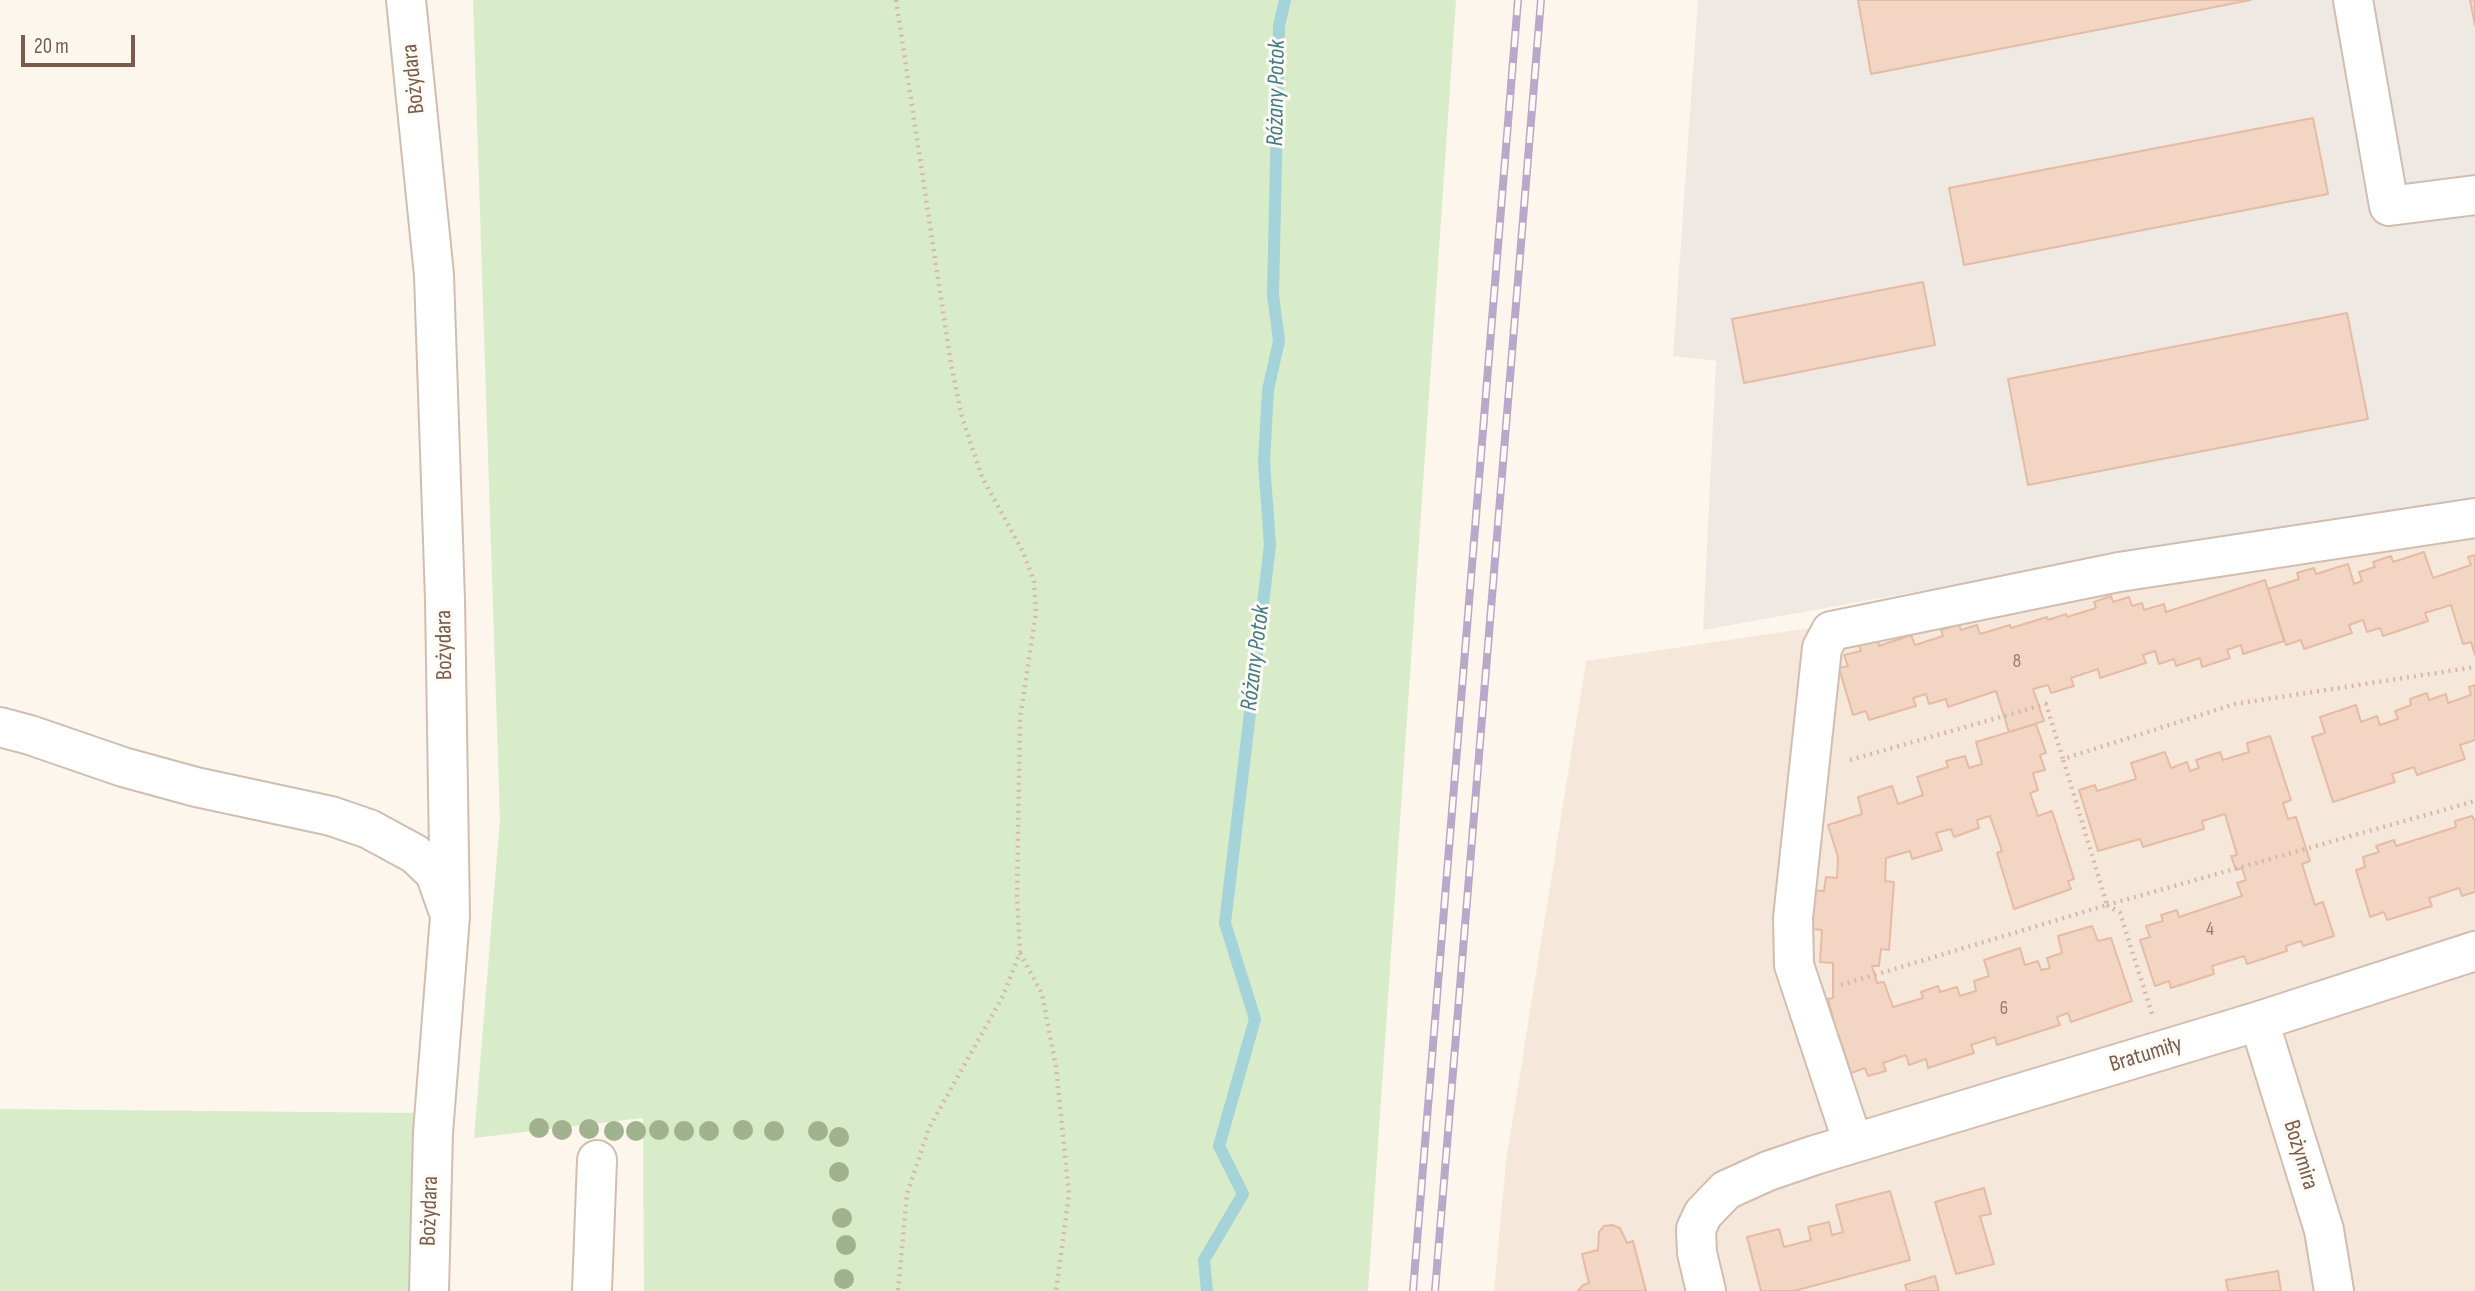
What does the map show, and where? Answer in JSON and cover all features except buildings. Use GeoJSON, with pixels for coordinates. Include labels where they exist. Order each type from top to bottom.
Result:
{"type":"FeatureCollection","features":[{"type":"Feature","properties":{"kind":"street","name":"Bożydara"},"geometry":{"type":"LineString","coordinates":[[406,0],[434,275],[450,915],[432,1133],[429,1291]]}},
{"type":"Feature","properties":{"kind":"street"},"geometry":{"type":"LineString","coordinates":[[2353,0],[2389,206],[2475,195]]}},
{"type":"Feature","properties":{"kind":"street"},"geometry":{"type":"LineString","coordinates":[[1853,1143],[1794,965],[1793,918],[1822,648],[1830,631],[2119,572],[2475,518]]}},
{"type":"Feature","properties":{"kind":"street"},"geometry":{"type":"LineString","coordinates":[[0,727],[183,784],[331,816],[369,829],[415,854],[435,873],[450,915]]}},
{"type":"Feature","properties":{"kind":"street","name":"Bratumiły"},"geometry":{"type":"LineString","coordinates":[[1706,1291],[1697,1253],[1696,1229],[1703,1214],[1726,1190],[1768,1171],[2259,1021],[2475,951]]}},
{"type":"Feature","properties":{"kind":"street","name":"Bożymira"},"geometry":{"type":"LineString","coordinates":[[2259,1021],[2323,1230],[2334,1291]]}},
{"type":"Feature","properties":{"kind":"street"},"geometry":{"type":"LineString","coordinates":[[592,1291],[597,1160]]}},
{"type":"Feature","properties":{"kind":"path"},"geometry":{"type":"LineString","coordinates":[[896,0],[950,358],[961,414],[982,477],[1023,552],[1034,581],[1036,612],[1020,719],[1017,895],[1020,952],[1003,996],[929,1128],[907,1194],[898,1291]]}},
{"type":"Feature","properties":{"kind":"path"},"geometry":{"type":"LineString","coordinates":[[2063,759],[2235,704],[2475,667]]}},
{"type":"Feature","properties":{"kind":"path"},"geometry":{"type":"LineString","coordinates":[[1810,771],[2046,704],[2107,905],[2120,913],[2163,1050]]}},
{"type":"Feature","properties":{"kind":"path"},"geometry":{"type":"LineString","coordinates":[[1805,996],[2107,905],[2475,801]]}},
{"type":"Feature","properties":{"kind":"path"},"geometry":{"type":"LineString","coordinates":[[1020,952],[1042,994],[1056,1068],[1069,1195],[1056,1291]]}},
{"type":"Feature","properties":{"kind":"shaded area"},"geometry":{"type":"Polygon","coordinates":[[[1698,0],[2475,0],[2475,502],[2198,541],[1703,630],[1716,361],[1673,356],[1698,0]]]}},
{"type":"Feature","properties":{"kind":"shaded area"},"geometry":{"type":"Polygon","coordinates":[[[2475,530],[2475,1291],[1494,1291],[1506,1161],[1586,661],[2475,530]]]}},
{"type":"Feature","properties":{"kind":"green space"},"geometry":{"type":"Polygon","coordinates":[[[473,0],[1456,0],[1368,1291],[644,1291],[643,1118],[474,1138],[500,820],[473,0]]]}},
{"type":"Feature","properties":{"kind":"green space"},"geometry":{"type":"Polygon","coordinates":[[[0,1109],[421,1113],[414,1291],[0,1291],[0,1109]]]}},
{"type":"Feature","properties":{"kind":"waterway","name":"Różany Potok"},"geometry":{"type":"LineString","coordinates":[[1207,1291],[1204,1260],[1243,1194],[1219,1146],[1255,1019],[1225,923],[1270,545],[1264,462],[1268,390],[1279,341],[1273,295],[1279,26],[1285,0]]}},
{"type":"Feature","properties":{"kind":"railway"},"geometry":{"type":"LineString","coordinates":[[1413,1291],[1518,0]]}},
{"type":"Feature","properties":{"kind":"railway"},"geometry":{"type":"LineString","coordinates":[[1435,1291],[1541,0]]}}]}
